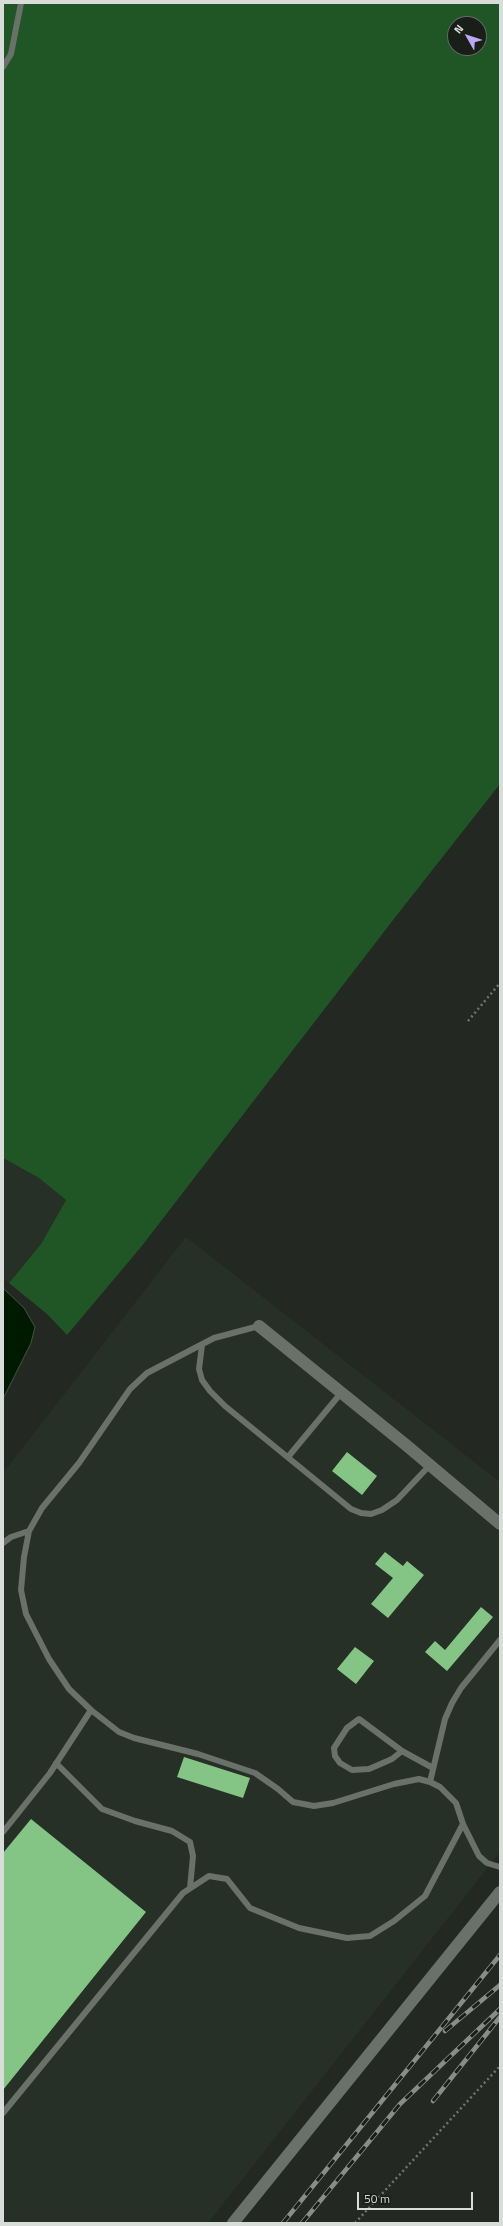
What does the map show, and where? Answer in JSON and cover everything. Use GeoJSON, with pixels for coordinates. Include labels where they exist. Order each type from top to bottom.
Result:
{"type":"FeatureCollection","features":[{"type":"Feature","properties":{"kind":"street"},"geometry":{"type":"LineString","coordinates":[[259,1326],[500,1524]]}},
{"type":"Feature","properties":{"kind":"street"},"geometry":{"type":"LineString","coordinates":[[233,2223],[500,1892]]}},
{"type":"Feature","properties":{"kind":"lane"},"geometry":{"type":"LineString","coordinates":[[3,67],[11,54],[21,3]]}},
{"type":"Feature","properties":{"kind":"lane"},"geometry":{"type":"LineString","coordinates":[[259,1326],[214,1338],[146,1373],[130,1389],[79,1464],[42,1508],[29,1531],[24,1557],[21,1590],[26,1614],[49,1659],[69,1689],[91,1710],[119,1732],[134,1738],[198,1754],[255,1774],[278,1789],[293,1802],[314,1806],[333,1803],[394,1784],[419,1779],[430,1782],[440,1786],[456,1803],[463,1824],[479,1856],[487,1863],[500,1866]]}},
{"type":"Feature","properties":{"kind":"lane"},"geometry":{"type":"LineString","coordinates":[[202,1345],[199,1369],[202,1380],[210,1391],[225,1406],[351,1509],[361,1514],[371,1514],[382,1510],[397,1500],[430,1466]]}},
{"type":"Feature","properties":{"kind":"lane"},"geometry":{"type":"LineString","coordinates":[[288,1458],[341,1393]]}},
{"type":"Feature","properties":{"kind":"lane"},"geometry":{"type":"LineString","coordinates":[[3,1543],[11,1537],[29,1531]]}},
{"type":"Feature","properties":{"kind":"lane"},"geometry":{"type":"LineString","coordinates":[[430,1782],[445,1719],[452,1703],[469,1678],[500,1640]]}},
{"type":"Feature","properties":{"kind":"lane"},"geometry":{"type":"LineString","coordinates":[[3,1832],[56,1763],[91,1710]]}},
{"type":"Feature","properties":{"kind":"lane"},"geometry":{"type":"LineString","coordinates":[[402,1750],[392,1759],[369,1769],[352,1770],[340,1763],[335,1756],[334,1748],[347,1728],[359,1719],[402,1750],[433,1768]]}},
{"type":"Feature","properties":{"kind":"lane"},"geometry":{"type":"LineString","coordinates":[[56,1763],[102,1809],[135,1821],[172,1831],[190,1842],[193,1856],[190,1888]]}},
{"type":"Feature","properties":{"kind":"lane"},"geometry":{"type":"LineString","coordinates":[[3,2113],[183,1893],[209,1876],[227,1879],[250,1908],[292,1925],[347,1938],[370,1936],[394,1921],[425,1896],[463,1824]]}},
{"type":"Feature","properties":{"kind":"path"},"geometry":{"type":"LineString","coordinates":[[468,1020],[500,983]]}},
{"type":"Feature","properties":{"kind":"path"},"geometry":{"type":"LineString","coordinates":[[355,2223],[500,2066]]}},
{"type":"Feature","properties":{"kind":"shaded area"},"geometry":{"type":"Polygon","coordinates":[[[3,1158],[39,1178],[66,1200],[41,1244],[9,1283],[3,1278],[3,1158]]]}},
{"type":"Feature","properties":{"kind":"shaded area"},"geometry":{"type":"Polygon","coordinates":[[[186,1237],[500,1482],[500,1852],[208,2223],[3,2223],[3,1473],[186,1237]]]}},
{"type":"Feature","properties":{"kind":"shaded area"},"geometry":{"type":"Polygon","coordinates":[[[3,1288],[24,1308],[35,1327],[31,1343],[3,1399],[3,1288]]]}},
{"type":"Feature","properties":{"kind":"green space"},"geometry":{"type":"Polygon","coordinates":[[[3,3],[500,3],[500,784],[141,1247],[67,1335],[47,1314],[9,1283],[41,1244],[66,1200],[39,1178],[3,1158],[3,3]]]}},
{"type":"Feature","properties":{"kind":"building"},"geometry":{"type":"Polygon","coordinates":[[[347,1452],[377,1476],[362,1495],[332,1471],[347,1452]]]}},
{"type":"Feature","properties":{"kind":"building"},"geometry":{"type":"Polygon","coordinates":[[[385,1552],[403,1566],[407,1561],[424,1575],[388,1618],[371,1604],[393,1578],[375,1564],[385,1552]]]}},
{"type":"Feature","properties":{"kind":"building"},"geometry":{"type":"Polygon","coordinates":[[[481,1607],[493,1617],[447,1671],[425,1652],[435,1641],[445,1650],[481,1607]]]}},
{"type":"Feature","properties":{"kind":"building"},"geometry":{"type":"Polygon","coordinates":[[[355,1647],[374,1661],[356,1684],[337,1669],[355,1647]]]}},
{"type":"Feature","properties":{"kind":"building"},"geometry":{"type":"Polygon","coordinates":[[[184,1757],[250,1778],[243,1798],[177,1777],[184,1757]]]}},
{"type":"Feature","properties":{"kind":"building"},"geometry":{"type":"Polygon","coordinates":[[[31,1819],[146,1912],[3,2090],[3,1853],[31,1819]]]}},
{"type":"Feature","properties":{"kind":"railway"},"geometry":{"type":"LineString","coordinates":[[283,2223],[500,1955]]}},
{"type":"Feature","properties":{"kind":"railway"},"geometry":{"type":"LineString","coordinates":[[445,2031],[500,1985]]}},
{"type":"Feature","properties":{"kind":"railway"},"geometry":{"type":"LineString","coordinates":[[302,2223],[400,2104],[500,2009]]}},
{"type":"Feature","properties":{"kind":"railway"},"geometry":{"type":"LineString","coordinates":[[433,2101],[500,2017]]}}]}
